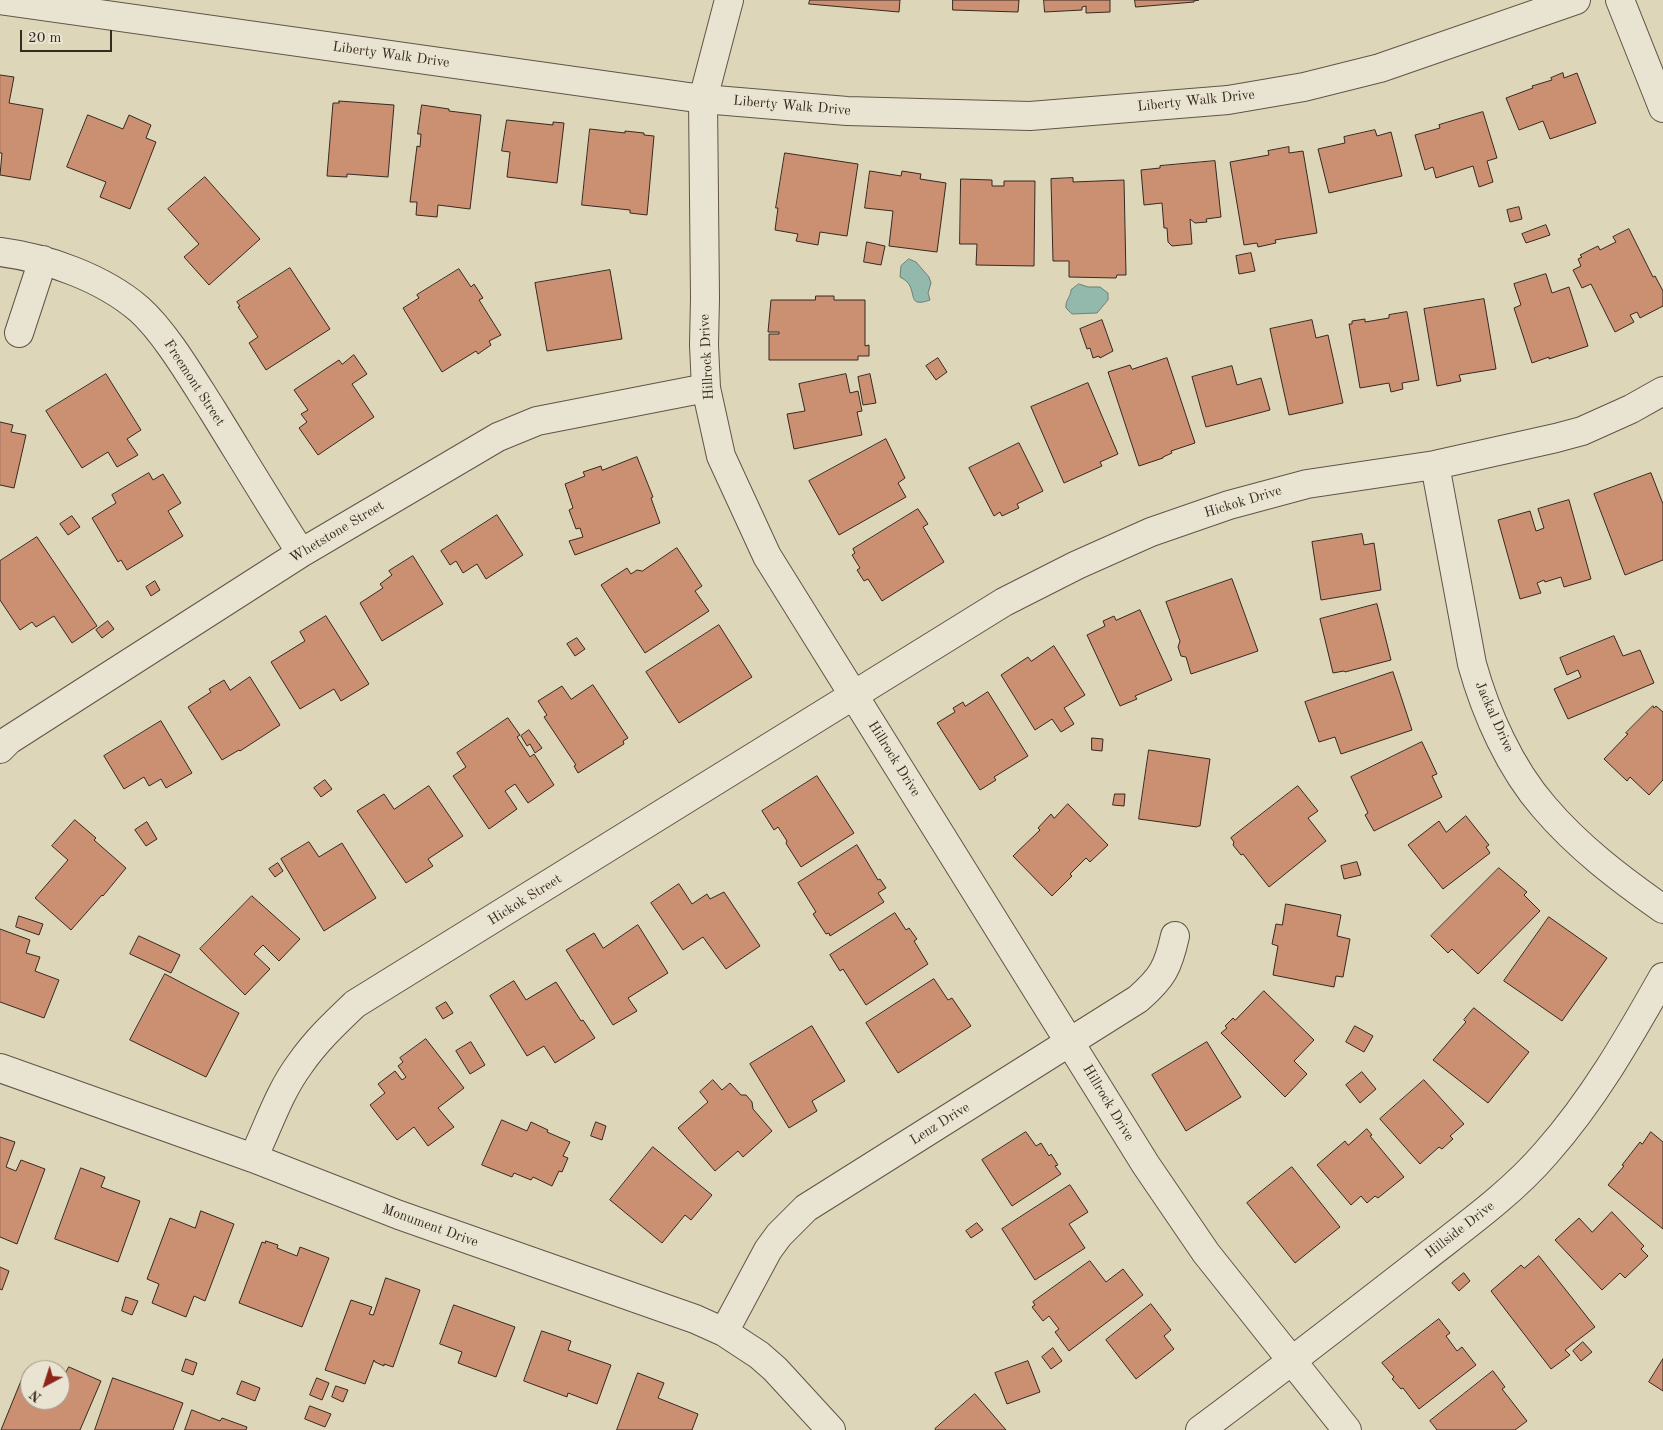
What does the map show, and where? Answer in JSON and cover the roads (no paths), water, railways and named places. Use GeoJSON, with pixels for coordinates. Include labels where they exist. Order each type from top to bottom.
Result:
{"type":"FeatureCollection","features":[{"type":"Feature","properties":{"kind":"street","name":"Liberty Walk Drive"},"geometry":{"type":"LineString","coordinates":[[0,0],[703,99],[847,111],[1030,116],[1228,100],[1304,87],[1380,68],[1576,0]]}},
{"type":"Feature","properties":{"kind":"street","name":"Hillrock Drive"},"geometry":{"type":"LineString","coordinates":[[729,0],[703,99],[704,345],[706,388],[720,456],[767,556],[1146,1165],[1206,1253],[1347,1430]]}},
{"type":"Feature","properties":{"kind":"street"},"geometry":{"type":"LineString","coordinates":[[1620,0],[1663,108]]}},
{"type":"Feature","properties":{"kind":"street","name":"Freemont Street"},"geometry":{"type":"LineString","coordinates":[[0,252],[43,260],[112,290],[140,310],[162,335],[194,381],[301,553]]}},
{"type":"Feature","properties":{"kind":"street"},"geometry":{"type":"LineString","coordinates":[[19,333],[43,260]]}},
{"type":"Feature","properties":{"kind":"street","name":"Whetstone Street"},"geometry":{"type":"LineString","coordinates":[[0,749],[9,740],[301,553],[498,437],[537,420],[706,388]]}},
{"type":"Feature","properties":{"kind":"street","name":"Hickok Drive"},"geometry":{"type":"LineString","coordinates":[[854,696],[1004,602],[1077,565],[1151,532],[1229,505],[1307,484],[1435,465],[1556,438],[1582,430],[1631,409],[1663,391]]}},
{"type":"Feature","properties":{"kind":"street","name":"Jackal Drive"},"geometry":{"type":"LineString","coordinates":[[1435,465],[1472,664],[1480,690],[1501,740],[1528,786],[1544,808],[1583,847],[1624,882],[1663,909]]}},
{"type":"Feature","properties":{"kind":"street","name":"Hickok Street"},"geometry":{"type":"LineString","coordinates":[[254,1158],[288,1083],[299,1065],[324,1032],[355,1004],[854,696]]}},
{"type":"Feature","properties":{"kind":"street","name":"Lenz Drive"},"geometry":{"type":"LineString","coordinates":[[724,1332],[768,1250],[779,1235],[806,1208],[1138,1000],[1156,982],[1169,961],[1175,936]]}},
{"type":"Feature","properties":{"kind":"street","name":"Hillside Drive"},"geometry":{"type":"LineString","coordinates":[[1200,1430],[1293,1361],[1506,1194],[1545,1155],[1580,1112],[1626,1043],[1663,977]]}},
{"type":"Feature","properties":{"kind":"street","name":"Monument Drive"},"geometry":{"type":"LineString","coordinates":[[0,1068],[254,1158],[399,1215],[695,1319],[724,1332],[759,1355],[775,1369],[831,1430]]}},
{"type":"Feature","properties":{"kind":"water"},"geometry":{"type":"Polygon","coordinates":[[[909,259],[916,262],[929,277],[931,283],[928,293],[930,300],[916,302],[909,285],[900,277],[901,266],[909,259]]]}},
{"type":"Feature","properties":{"kind":"water"},"geometry":{"type":"Polygon","coordinates":[[[1079,284],[1088,287],[1100,287],[1108,293],[1108,300],[1097,313],[1072,314],[1066,308],[1071,290],[1079,284]]]}}]}
